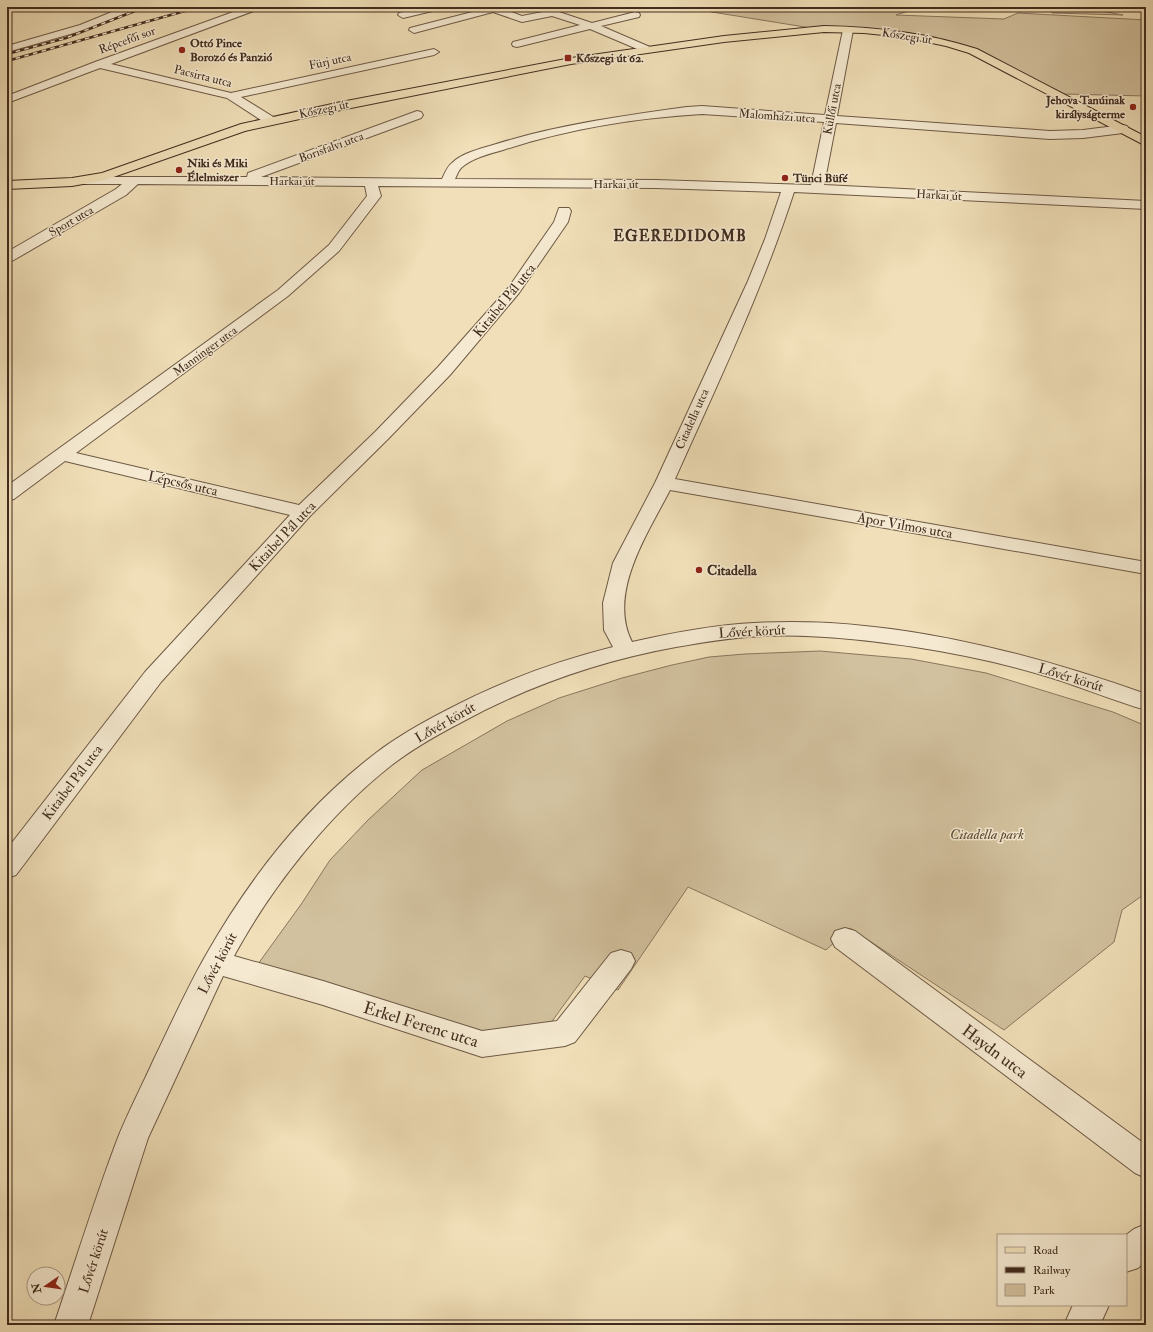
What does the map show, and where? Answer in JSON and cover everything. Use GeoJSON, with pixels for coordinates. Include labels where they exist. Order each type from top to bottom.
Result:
{"type":"FeatureCollection","features":[{"type":"Feature","properties":{"kind":"main road","name":"Kőszegi út"},"geometry":{"type":"LineString","coordinates":[[7,184],[61,183],[105,176],[241,128],[348,104],[571,61],[646,49],[824,29],[882,32],[923,38],[973,51],[1027,78],[1146,142]]}},
{"type":"Feature","properties":{"kind":"street"},"geometry":{"type":"LineString","coordinates":[[7,49],[84,27],[133,7]]}},
{"type":"Feature","properties":{"kind":"street","name":"Répcefői sor"},"geometry":{"type":"LineString","coordinates":[[7,100],[99,64],[256,7]]}},
{"type":"Feature","properties":{"kind":"street"},"geometry":{"type":"LineString","coordinates":[[403,16],[438,7]]}},
{"type":"Feature","properties":{"kind":"street"},"geometry":{"type":"LineString","coordinates":[[414,30],[489,9],[522,19],[534,18],[566,10]]}},
{"type":"Feature","properties":{"kind":"street","name":"Kőszegi út"},"geometry":{"type":"LineString","coordinates":[[553,13],[592,26],[646,49]]}},
{"type":"Feature","properties":{"kind":"street"},"geometry":{"type":"LineString","coordinates":[[517,44],[635,15]]}},
{"type":"Feature","properties":{"kind":"street","name":"Küllői utca"},"geometry":{"type":"LineString","coordinates":[[817,189],[848,30]]}},
{"type":"Feature","properties":{"kind":"street","name":"Fürj utca"},"geometry":{"type":"LineString","coordinates":[[231,96],[434,52]]}},
{"type":"Feature","properties":{"kind":"street","name":"Pacsirta utca"},"geometry":{"type":"LineString","coordinates":[[99,64],[231,96],[271,121]]}},
{"type":"Feature","properties":{"kind":"street","name":"Malomházi utca"},"geometry":{"type":"LineString","coordinates":[[447,182],[456,166],[474,155],[535,136],[585,126],[671,113],[702,110],[1050,135],[1083,134],[1123,129]]}},
{"type":"Feature","properties":{"kind":"street","name":"Borisfalvi utca"},"geometry":{"type":"LineString","coordinates":[[245,180],[256,174],[417,115]]}},
{"type":"Feature","properties":{"kind":"street","name":"Harkai út"},"geometry":{"type":"LineString","coordinates":[[85,180],[656,184],[817,189],[1146,205]]}},
{"type":"Feature","properties":{"kind":"street","name":"Sport utca"},"geometry":{"type":"LineString","coordinates":[[7,258],[121,192],[134,181]]}},
{"type":"Feature","properties":{"kind":"street","name":"Manninger utca"},"geometry":{"type":"LineString","coordinates":[[7,495],[198,356],[288,288],[334,248],[374,196],[371,182]]}},
{"type":"Feature","properties":{"kind":"street","name":"Citadella utca"},"geometry":{"type":"LineString","coordinates":[[625,650],[615,630],[613,603],[623,563],[664,483],[755,281],[772,239],[789,188]]}},
{"type":"Feature","properties":{"kind":"street","name":"Kitaibel Pál utca"},"geometry":{"type":"LineString","coordinates":[[7,868],[153,677],[303,512],[381,436],[444,371],[514,290],[561,222],[564,211]]}},
{"type":"Feature","properties":{"kind":"street","name":"Lépcsős utca"},"geometry":{"type":"LineString","coordinates":[[62,455],[303,512]]}},
{"type":"Feature","properties":{"kind":"street","name":"Apor Vilmos utca"},"geometry":{"type":"LineString","coordinates":[[664,483],[1146,568]]}},
{"type":"Feature","properties":{"kind":"street","name":"Lővér körút"},"geometry":{"type":"LineString","coordinates":[[71,1325],[134,1135],[216,962],[253,900],[293,849],[340,798],[386,758],[426,731],[468,708],[519,684],[573,664],[625,650],[664,642],[716,633],[772,628],[830,630],[954,646],[1073,676],[1146,702]]}},
{"type":"Feature","properties":{"kind":"street","name":"Haydn utca"},"geometry":{"type":"LineString","coordinates":[[844,939],[1146,1163]]}},
{"type":"Feature","properties":{"kind":"street","name":"Erkel Ferenc utca"},"geometry":{"type":"LineString","coordinates":[[216,962],[338,997],[482,1044],[565,1032],[621,961]]}},
{"type":"Feature","properties":{"kind":"street"},"geometry":{"type":"LineString","coordinates":[[1127,1255],[1146,1240]]}},
{"type":"Feature","properties":{"kind":"street"},"geometry":{"type":"LineString","coordinates":[[1081,1325],[1091,1306]]}},
{"type":"Feature","properties":{"kind":"green space"},"geometry":{"type":"Polygon","coordinates":[[[681,7],[921,7],[896,15],[1004,19],[1018,13],[1146,20],[1146,96],[1064,94],[982,52],[961,44],[931,36],[875,29],[811,28],[681,7]]]}},
{"type":"Feature","properties":{"kind":"green space"},"geometry":{"type":"Polygon","coordinates":[[[1065,7],[1099,7],[1101,11],[1123,15],[1052,13],[1051,11],[1069,10],[1065,7]]]}},
{"type":"Feature","properties":{"kind":"green space","name":"Citadella park"},"geometry":{"type":"Polygon","coordinates":[[[820,651],[911,659],[986,673],[1113,712],[1146,726],[1146,893],[1122,910],[1114,942],[1004,1030],[850,928],[826,950],[688,887],[618,990],[585,976],[550,1024],[477,1042],[258,964],[302,903],[330,860],[368,820],[422,770],[507,721],[559,698],[622,678],[672,665],[709,657],[820,651]]]}},
{"type":"Feature","properties":{"kind":"railway"},"geometry":{"type":"LineString","coordinates":[[7,54],[66,38],[145,7]]}},
{"type":"Feature","properties":{"kind":"railway"},"geometry":{"type":"LineString","coordinates":[[7,61],[199,7]]}},
{"type":"Feature","properties":{"kind":"place","name":"Ottó Pince Borozó és Panzió"},"geometry":{"type":"Point","coordinates":[182,50]}},
{"type":"Feature","properties":{"kind":"place","name":"Kőszegi út 62."},"geometry":{"type":"Point","coordinates":[568,58]}},
{"type":"Feature","properties":{"kind":"place","name":"Jehova Tanúinak királyságterme"},"geometry":{"type":"Point","coordinates":[1133,107]}},
{"type":"Feature","properties":{"kind":"place","name":"Niki és Miki Élelmiszer"},"geometry":{"type":"Point","coordinates":[179,170]}},
{"type":"Feature","properties":{"kind":"place","name":"Tünci Büfé"},"geometry":{"type":"Point","coordinates":[785,178]}},
{"type":"Feature","properties":{"kind":"place","name":"Citadella"},"geometry":{"type":"Point","coordinates":[699,570]}},
{"type":"Feature","properties":{"kind":"district","name":"EGEREDIDOMB"},"geometry":{"type":"Point","coordinates":[680,236]}}]}
